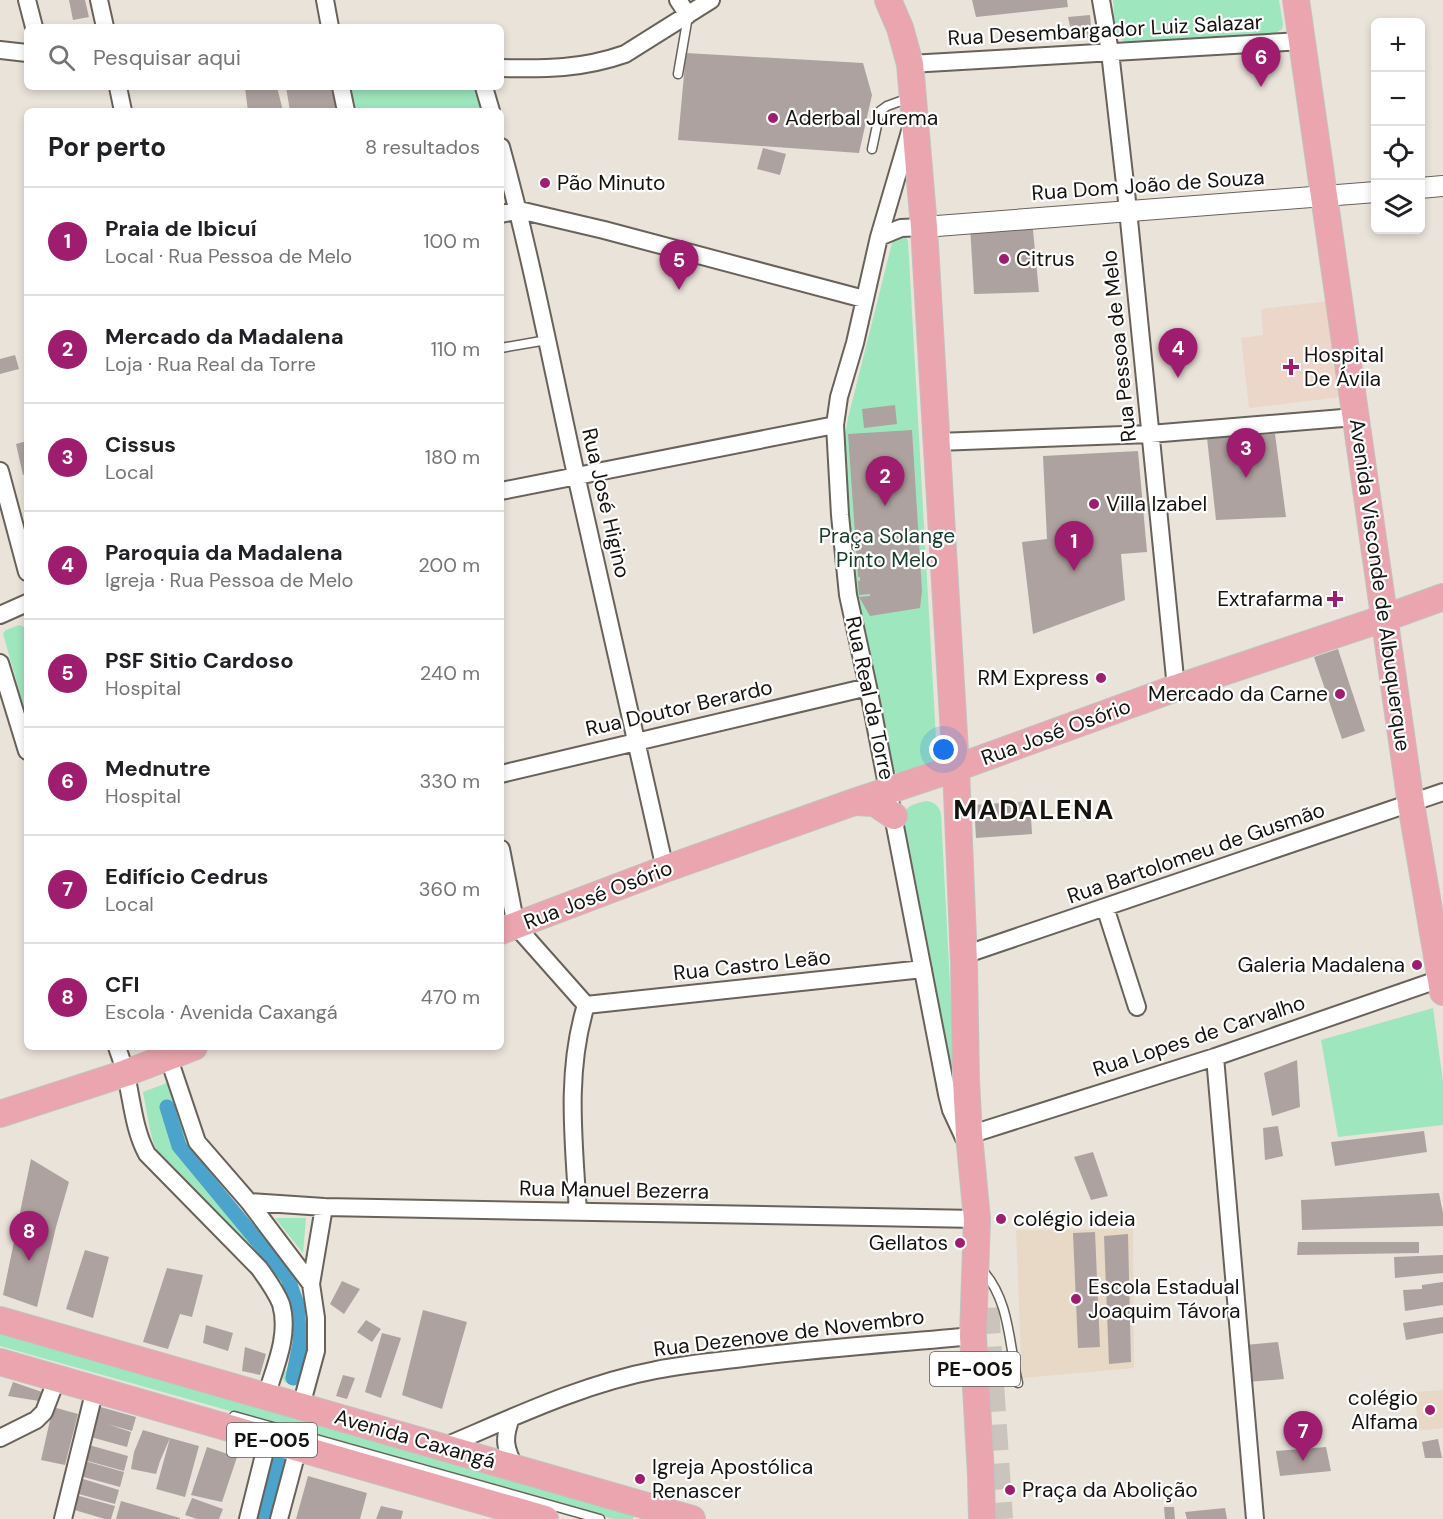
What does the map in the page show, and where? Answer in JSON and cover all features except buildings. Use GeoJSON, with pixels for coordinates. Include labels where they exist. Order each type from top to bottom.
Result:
{"type":"FeatureCollection","features":[{"type":"Feature","properties":{"kind":"main road","name":"Rua Real da Torre"},"geometry":{"type":"LineString","coordinates":[[888,0],[900,28],[910,64],[924,227],[956,768],[964,955],[966,1080],[977,1219],[973,1336],[982,1519]]}},
{"type":"Feature","properties":{"kind":"main road","name":"Avenida Visconde de Albuquerque"},"geometry":{"type":"LineString","coordinates":[[1296,0],[1411,804],[1442,982]]}},
{"type":"Feature","properties":{"kind":"main road","name":"Rua José Osório"},"geometry":{"type":"LineString","coordinates":[[505,930],[665,869],[956,768],[1176,688],[1443,597]]}},
{"type":"Feature","properties":{"kind":"main road"},"geometry":{"type":"LineString","coordinates":[[1341,633],[1369,640],[1391,657]]}},
{"type":"Feature","properties":{"kind":"main road"},"geometry":{"type":"LineString","coordinates":[[854,802],[875,804],[894,816]]}},
{"type":"Feature","properties":{"kind":"main road"},"geometry":{"type":"LineString","coordinates":[[0,1114],[126,1074],[167,1052]]}},
{"type":"Feature","properties":{"kind":"main road"},"geometry":{"type":"LineString","coordinates":[[977,1219],[986,1308]]}},
{"type":"Feature","properties":{"kind":"main road","name":"Avenida Caxangá"},"geometry":{"type":"LineString","coordinates":[[0,1320],[301,1406],[448,1454],[515,1468],[692,1519]]}},
{"type":"Feature","properties":{"kind":"main road","name":"Avenida Caxangá"},"geometry":{"type":"LineString","coordinates":[[0,1362],[298,1448],[482,1510],[545,1519]]}},
{"type":"Feature","properties":{"kind":"street"},"geometry":{"type":"LineString","coordinates":[[27,0],[33,24]]}},
{"type":"Feature","properties":{"kind":"street"},"geometry":{"type":"LineString","coordinates":[[99,0],[104,24]]}},
{"type":"Feature","properties":{"kind":"street"},"geometry":{"type":"LineString","coordinates":[[325,0],[329,24]]}},
{"type":"Feature","properties":{"kind":"street"},"geometry":{"type":"LineString","coordinates":[[678,0],[688,15]]}},
{"type":"Feature","properties":{"kind":"street"},"geometry":{"type":"LineString","coordinates":[[504,68],[548,69],[595,64],[625,54],[711,0]]}},
{"type":"Feature","properties":{"kind":"street","name":"Rua Pessoa de Melo"},"geometry":{"type":"LineString","coordinates":[[1101,0],[1110,52],[1128,210],[1176,688]]}},
{"type":"Feature","properties":{"kind":"street","name":"Rua Desembargador Luiz Salazar"},"geometry":{"type":"LineString","coordinates":[[910,64],[1302,41]]}},
{"type":"Feature","properties":{"kind":"street"},"geometry":{"type":"LineString","coordinates":[[0,51],[24,52]]}},
{"type":"Feature","properties":{"kind":"street"},"geometry":{"type":"LineString","coordinates":[[119,90],[122,108]]}},
{"type":"Feature","properties":{"kind":"street"},"geometry":{"type":"LineString","coordinates":[[342,90],[345,108]]}},
{"type":"Feature","properties":{"kind":"street"},"geometry":{"type":"LineString","coordinates":[[485,90],[490,108]]}},
{"type":"Feature","properties":{"kind":"street","name":"Rua Real da Torre"},"geometry":{"type":"LineString","coordinates":[[913,107],[879,237],[855,343],[839,397],[835,425],[840,515],[848,595],[889,790],[951,1110],[970,1145]]}},
{"type":"Feature","properties":{"kind":"street","name":"Rua José Higino"},"geometry":{"type":"LineString","coordinates":[[504,158],[519,210],[576,476],[665,869]]}},
{"type":"Feature","properties":{"kind":"street"},"geometry":{"type":"LineString","coordinates":[[1425,188],[1443,186]]}},
{"type":"Feature","properties":{"kind":"street","name":"Rua Dom João de Souza"},"geometry":{"type":"LineString","coordinates":[[924,227],[1371,192]]}},
{"type":"Feature","properties":{"kind":"street"},"geometry":{"type":"LineString","coordinates":[[504,213],[519,210],[604,230],[864,299]]}},
{"type":"Feature","properties":{"kind":"street"},"geometry":{"type":"LineString","coordinates":[[879,237],[902,228],[924,227]]}},
{"type":"Feature","properties":{"kind":"street"},"geometry":{"type":"LineString","coordinates":[[937,442],[1150,434],[1355,417]]}},
{"type":"Feature","properties":{"kind":"street"},"geometry":{"type":"LineString","coordinates":[[504,490],[835,425]]}},
{"type":"Feature","properties":{"kind":"street"},"geometry":{"type":"LineString","coordinates":[[0,471],[24,561]]}},
{"type":"Feature","properties":{"kind":"street"},"geometry":{"type":"LineString","coordinates":[[0,615],[24,604]]}},
{"type":"Feature","properties":{"kind":"street"},"geometry":{"type":"LineString","coordinates":[[0,663],[24,741]]}},
{"type":"Feature","properties":{"kind":"street","name":"Rua Doutor Berardo"},"geometry":{"type":"LineString","coordinates":[[504,773],[868,687]]}},
{"type":"Feature","properties":{"kind":"street","name":"Rua Bartolomeu de Gusmão"},"geometry":{"type":"LineString","coordinates":[[964,955],[1443,792]]}},
{"type":"Feature","properties":{"kind":"street"},"geometry":{"type":"LineString","coordinates":[[1105,907],[1137,1007]]}},
{"type":"Feature","properties":{"kind":"street"},"geometry":{"type":"LineString","coordinates":[[504,910],[505,930],[586,1005],[579,1027],[573,1067],[572,1123],[578,1212]]}},
{"type":"Feature","properties":{"kind":"street","name":"Rua Castro Leão"},"geometry":{"type":"LineString","coordinates":[[586,1005],[923,969]]}},
{"type":"Feature","properties":{"kind":"street","name":"Rua Lopes de Carvalho"},"geometry":{"type":"LineString","coordinates":[[970,1145],[1215,1057],[1442,982]]}},
{"type":"Feature","properties":{"kind":"street"},"geometry":{"type":"LineString","coordinates":[[118,1050],[126,1074],[137,1130],[147,1154],[259,1268],[271,1284],[281,1304],[284,1338],[266,1396]]}},
{"type":"Feature","properties":{"kind":"street"},"geometry":{"type":"LineString","coordinates":[[167,1052],[197,1142],[249,1202],[311,1284]]}},
{"type":"Feature","properties":{"kind":"street"},"geometry":{"type":"LineString","coordinates":[[1215,1057],[1255,1519]]}},
{"type":"Feature","properties":{"kind":"street","name":"Rua Manuel Bezerra"},"geometry":{"type":"LineString","coordinates":[[249,1202],[324,1207],[977,1219]]}},
{"type":"Feature","properties":{"kind":"street"},"geometry":{"type":"LineString","coordinates":[[301,1406],[316,1352],[316,1318],[311,1284],[324,1207]]}},
{"type":"Feature","properties":{"kind":"street","name":"Rua Dezenove de Novembro"},"geometry":{"type":"LineString","coordinates":[[448,1454],[511,1418],[579,1391],[656,1370],[776,1354],[973,1336]]}},
{"type":"Feature","properties":{"kind":"street"},"geometry":{"type":"LineString","coordinates":[[0,1438],[36,1420],[44,1412],[57,1378]]}},
{"type":"Feature","properties":{"kind":"street"},"geometry":{"type":"LineString","coordinates":[[63,1519],[95,1389]]}},
{"type":"Feature","properties":{"kind":"street"},"geometry":{"type":"LineString","coordinates":[[511,1418],[504,1440],[515,1468]]}},
{"type":"Feature","properties":{"kind":"street"},"geometry":{"type":"LineString","coordinates":[[248,1519],[268,1439]]}},
{"type":"Feature","properties":{"kind":"street"},"geometry":{"type":"LineString","coordinates":[[279,1519],[298,1448]]}},
{"type":"Feature","properties":{"kind":"lane"},"geometry":{"type":"LineString","coordinates":[[678,74],[688,15]]}},
{"type":"Feature","properties":{"kind":"lane"},"geometry":{"type":"LineString","coordinates":[[872,149],[880,111],[887,106],[913,107]]}},
{"type":"Feature","properties":{"kind":"lane"},"geometry":{"type":"LineString","coordinates":[[504,347],[547,340]]}},
{"type":"Feature","properties":{"kind":"lane"},"geometry":{"type":"LineString","coordinates":[[982,1270],[992,1281],[1005,1312],[1017,1383]]}},
{"type":"Feature","properties":{"kind":"lane"},"geometry":{"type":"LineString","coordinates":[[0,1329],[448,1454]]}},
{"type":"Feature","properties":{"kind":"lane"},"geometry":{"type":"LineString","coordinates":[[231,1415],[600,1519]]}},
{"type":"Feature","properties":{"kind":"shaded area","name":"Hospital De Ávila"},"geometry":{"type":"Polygon","coordinates":[[[1329,301],[1341,397],[1249,408],[1241,338],[1263,335],[1261,309],[1329,301]]]}},
{"type":"Feature","properties":{"kind":"shaded area","name":"Escola Estadual Joaquim Távora"},"geometry":{"type":"Polygon","coordinates":[[[1133,1229],[1134,1368],[1022,1378],[1016,1230],[1133,1229]]]}},
{"type":"Feature","properties":{"kind":"shaded area","name":"colégio Alfama"},"geometry":{"type":"Polygon","coordinates":[[[1443,1390],[1443,1428],[1418,1431],[1415,1392],[1443,1390]]]}},
{"type":"Feature","properties":{"kind":"green space"},"geometry":{"type":"Polygon","coordinates":[[[1113,0],[1279,0],[1283,24],[1282,29],[1274,34],[1127,43],[1122,40],[1117,30],[1113,0]]]}},
{"type":"Feature","properties":{"kind":"green space"},"geometry":{"type":"Polygon","coordinates":[[[347,90],[481,90],[484,108],[350,108],[347,90]]]}},
{"type":"Feature","properties":{"kind":"green space","name":"Praça Solange Pinto Melo"},"geometry":{"type":"Polygon","coordinates":[[[904,235],[908,241],[937,757],[934,765],[902,775],[893,771],[892,767],[850,559],[844,440],[893,239],[904,235]]]}},
{"type":"Feature","properties":{"kind":"green space"},"geometry":{"type":"Polygon","coordinates":[[[19,625],[24,627],[24,708],[3,633],[19,625]]]}},
{"type":"Feature","properties":{"kind":"green space"},"geometry":{"type":"Polygon","coordinates":[[[926,801],[936,805],[941,814],[957,1117],[903,819],[908,808],[926,801]]]}},
{"type":"Feature","properties":{"kind":"green space"},"geometry":{"type":"Polygon","coordinates":[[[1433,1008],[1443,1082],[1443,1125],[1338,1137],[1321,1040],[1433,1008]]]}},
{"type":"Feature","properties":{"kind":"green space"},"geometry":{"type":"Polygon","coordinates":[[[167,1083],[192,1153],[293,1277],[305,1302],[309,1320],[308,1338],[298,1386],[283,1380],[292,1356],[295,1335],[292,1312],[283,1290],[263,1261],[172,1170],[154,1145],[143,1092],[167,1083]]]}},
{"type":"Feature","properties":{"kind":"green space"},"geometry":{"type":"Polygon","coordinates":[[[275,1218],[306,1218],[303,1253],[275,1218]]]}},
{"type":"Feature","properties":{"kind":"green space"},"geometry":{"type":"Polygon","coordinates":[[[0,1332],[635,1514],[633,1519],[613,1519],[0,1346],[0,1332]]]}},
{"type":"Feature","properties":{"kind":"green space"},"geometry":{"type":"Polygon","coordinates":[[[271,1448],[284,1453],[265,1519],[252,1519],[271,1448]]]}},
{"type":"Feature","properties":{"kind":"waterway"},"geometry":{"type":"LineString","coordinates":[[167,1107],[179,1146],[288,1278],[297,1305],[300,1343],[293,1378]]}},
{"type":"Feature","properties":{"kind":"waterway"},"geometry":{"type":"LineString","coordinates":[[264,1519],[279,1457]]}},
{"type":"Feature","properties":{"kind":"tunnel"},"geometry":{"type":"LineString","coordinates":[[986,1308],[1000,1519]]}},
{"type":"Feature","properties":{"kind":"place","name":"Mednutre"},"geometry":{"type":"Point","coordinates":[1261,87]}},
{"type":"Feature","properties":{"kind":"place","name":"Aderbal Jurema"},"geometry":{"type":"Point","coordinates":[773,118]}},
{"type":"Feature","properties":{"kind":"place","name":"Pão Minuto"},"geometry":{"type":"Point","coordinates":[545,183]}},
{"type":"Feature","properties":{"kind":"place","name":"Citrus"},"geometry":{"type":"Point","coordinates":[1004,259]}},
{"type":"Feature","properties":{"kind":"place","name":"PSF Sitio Cardoso"},"geometry":{"type":"Point","coordinates":[679,290]}},
{"type":"Feature","properties":{"kind":"place","name":"Hospital De Ávila"},"geometry":{"type":"Point","coordinates":[1291,367]}},
{"type":"Feature","properties":{"kind":"place","name":"Paroquia da Madalena"},"geometry":{"type":"Point","coordinates":[1178,378]}},
{"type":"Feature","properties":{"kind":"place","name":"Cissus"},"geometry":{"type":"Point","coordinates":[1246,478]}},
{"type":"Feature","properties":{"kind":"place","name":"Villa Izabel"},"geometry":{"type":"Point","coordinates":[1094,504]}},
{"type":"Feature","properties":{"kind":"place","name":"Mercado da Madalena"},"geometry":{"type":"Point","coordinates":[885,506]}},
{"type":"Feature","properties":{"kind":"place","name":"Praia de Ibicuí"},"geometry":{"type":"Point","coordinates":[1074,571]}},
{"type":"Feature","properties":{"kind":"place","name":"Extrafarma"},"geometry":{"type":"Point","coordinates":[1335,599]}},
{"type":"Feature","properties":{"kind":"place","name":"RM Express"},"geometry":{"type":"Point","coordinates":[1101,678]}},
{"type":"Feature","properties":{"kind":"place","name":"Mercado da Carne"},"geometry":{"type":"Point","coordinates":[1340,694]}},
{"type":"Feature","properties":{"kind":"place","name":"Galeria Madalena"},"geometry":{"type":"Point","coordinates":[1417,965]}},
{"type":"Feature","properties":{"kind":"place","name":"colégio ideia"},"geometry":{"type":"Point","coordinates":[1001,1219]}},
{"type":"Feature","properties":{"kind":"place","name":"Gellatos"},"geometry":{"type":"Point","coordinates":[960,1243]}},
{"type":"Feature","properties":{"kind":"place","name":"CFI"},"geometry":{"type":"Point","coordinates":[29,1261]}},
{"type":"Feature","properties":{"kind":"place","name":"Escola Estadual Joaquim Távora"},"geometry":{"type":"Point","coordinates":[1076,1299]}},
{"type":"Feature","properties":{"kind":"place","name":"colégio Alfama"},"geometry":{"type":"Point","coordinates":[1430,1410]}},
{"type":"Feature","properties":{"kind":"place","name":"Edifício Cedrus"},"geometry":{"type":"Point","coordinates":[1303,1461]}},
{"type":"Feature","properties":{"kind":"place","name":"Igreja Apostólica Renascer"},"geometry":{"type":"Point","coordinates":[640,1479]}},
{"type":"Feature","properties":{"kind":"place","name":"Praça da Abolição"},"geometry":{"type":"Point","coordinates":[1010,1490]}},
{"type":"Feature","properties":{"kind":"district","name":"MADALENA"},"geometry":{"type":"Point","coordinates":[1034,810]}}]}
